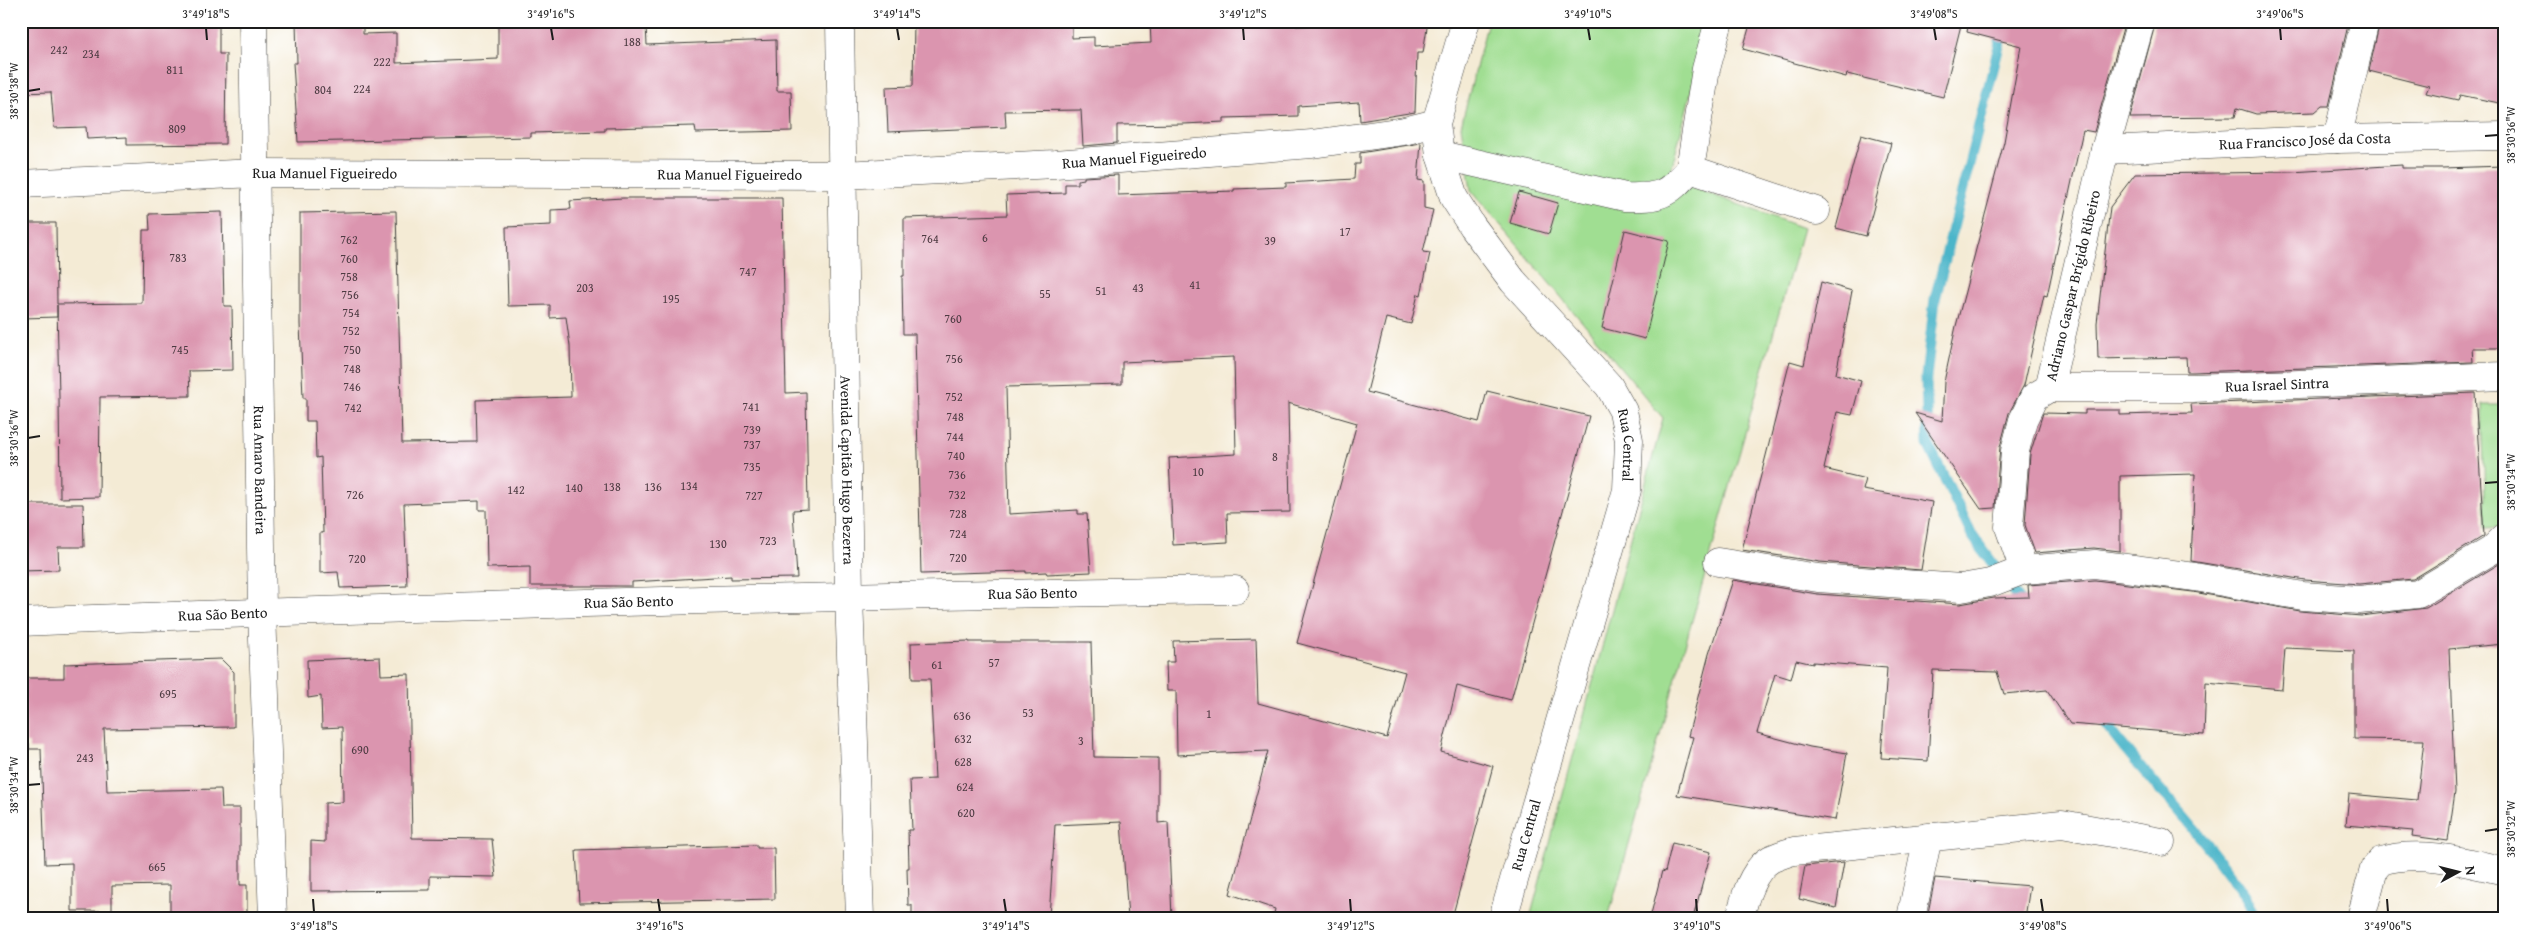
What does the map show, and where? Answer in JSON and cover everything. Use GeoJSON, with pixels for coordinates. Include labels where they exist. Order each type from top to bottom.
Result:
{"type":"FeatureCollection","features":[{"type":"Feature","properties":{"kind":"street","name":"Rua Amaro Bandeira"},"geometry":{"type":"LineString","coordinates":[[253,21],[262,612],[273,918]]}},
{"type":"Feature","properties":{"kind":"street","name":"Avenida Capitão Hugo Bezerra"},"geometry":{"type":"LineString","coordinates":[[840,21],[849,596],[860,918]]}},
{"type":"Feature","properties":{"kind":"street","name":"Rua Central"},"geometry":{"type":"LineString","coordinates":[[1466,21],[1436,122],[1440,155],[1454,198],[1472,226],[1513,280],[1609,386],[1623,412],[1629,440],[1627,490],[1503,918]]}},
{"type":"Feature","properties":{"kind":"street"},"geometry":{"type":"LineString","coordinates":[[1440,155],[1624,197],[1646,197],[1664,194],[1690,169],[1706,69],[1719,21]]}},
{"type":"Feature","properties":{"kind":"street","name":"Adriano Gaspar Brígido Ribeiro"},"geometry":{"type":"LineString","coordinates":[[2020,571],[2009,527],[2015,451],[2023,420],[2034,397],[2049,388],[2105,150],[2141,21]]}},
{"type":"Feature","properties":{"kind":"street"},"geometry":{"type":"LineString","coordinates":[[2337,139],[2365,21]]}},
{"type":"Feature","properties":{"kind":"street","name":"Rua Manuel Figueiredo"},"geometry":{"type":"LineString","coordinates":[[21,184],[256,173],[843,175],[1055,164],[1312,144],[1404,132],[1436,122]]}},
{"type":"Feature","properties":{"kind":"street","name":"Rua Francisco José da Costa"},"geometry":{"type":"LineString","coordinates":[[2105,150],[2337,139],[2504,136]]}},
{"type":"Feature","properties":{"kind":"street"},"geometry":{"type":"LineString","coordinates":[[1690,169],[1816,212]]}},
{"type":"Feature","properties":{"kind":"street","name":"Rua Israel Sintra"},"geometry":{"type":"LineString","coordinates":[[2049,388],[2193,388],[2504,376]]}},
{"type":"Feature","properties":{"kind":"street"},"geometry":{"type":"LineString","coordinates":[[1718,562],[1818,578],[1961,588],[1990,583],[2020,571],[2095,564],[2303,596],[2359,600],[2418,594],[2492,550],[2504,538]]}},
{"type":"Feature","properties":{"kind":"street","name":"Rua São Bento"},"geometry":{"type":"LineString","coordinates":[[21,622],[262,612],[849,596],[1235,590]]}},
{"type":"Feature","properties":{"kind":"street"},"geometry":{"type":"LineString","coordinates":[[1740,918],[1743,906],[1759,869],[1770,860],[1794,850],[2062,824],[2161,842]]}},
{"type":"Feature","properties":{"kind":"street"},"geometry":{"type":"LineString","coordinates":[[1911,918],[1928,837]]}},
{"type":"Feature","properties":{"kind":"street"},"geometry":{"type":"LineString","coordinates":[[2361,918],[2374,869],[2381,861],[2410,856],[2463,862],[2504,872]]}},
{"type":"Feature","properties":{"kind":"green space"},"geometry":{"type":"Polygon","coordinates":[[[1488,21],[1709,21],[1669,179],[1803,228],[1608,918],[1530,918],[1663,418],[1471,190],[1461,126],[1488,21]]]}},
{"type":"Feature","properties":{"kind":"green space"},"geometry":{"type":"Polygon","coordinates":[[[2482,405],[2504,405],[2504,527],[2486,528],[2482,405]]]}},
{"type":"Feature","properties":{"kind":"building"},"geometry":{"type":"Polygon","coordinates":[[[21,21],[219,21],[219,54],[226,54],[225,144],[127,145],[127,137],[87,139],[86,127],[54,128],[51,92],[21,93],[21,21]]]}},
{"type":"Feature","properties":{"kind":"building"},"geometry":{"type":"Polygon","coordinates":[[[296,21],[363,21],[363,34],[396,33],[396,63],[498,59],[498,21],[637,21],[637,26],[646,26],[647,45],[776,40],[777,91],[791,91],[792,131],[696,133],[695,126],[605,128],[605,131],[531,133],[531,137],[298,142],[293,63],[297,63],[296,21]]]}},
{"type":"Feature","properties":{"kind":"building"},"geometry":{"type":"Polygon","coordinates":[[[914,21],[1072,21],[1072,38],[1094,37],[1094,46],[1151,43],[1150,21],[1296,21],[1296,26],[1355,24],[1355,21],[1428,21],[1423,53],[1417,53],[1415,112],[1360,121],[1359,102],[1298,106],[1298,116],[1224,118],[1224,122],[1184,124],[1117,125],[1117,143],[1083,146],[1081,110],[1005,111],[1006,127],[888,132],[886,87],[913,86],[914,21]]]}},
{"type":"Feature","properties":{"kind":"building"},"geometry":{"type":"Polygon","coordinates":[[[1751,21],[1962,21],[1943,97],[1847,74],[1846,77],[1743,49],[1751,21]]]}},
{"type":"Feature","properties":{"kind":"building"},"geometry":{"type":"Polygon","coordinates":[[[1969,21],[2125,21],[2094,132],[2083,130],[2047,296],[2044,295],[2024,385],[2009,413],[2000,447],[1995,508],[1981,509],[1915,413],[1942,421],[1944,382],[1956,326],[2004,142],[2021,46],[1967,32],[1969,21]]]}},
{"type":"Feature","properties":{"kind":"building"},"geometry":{"type":"Polygon","coordinates":[[[2156,21],[2349,21],[2329,106],[2322,106],[2315,112],[2256,114],[2237,108],[2235,117],[2130,118],[2156,21]]]}},
{"type":"Feature","properties":{"kind":"building"},"geometry":{"type":"Polygon","coordinates":[[[2380,21],[2504,21],[2504,104],[2460,95],[2458,100],[2426,93],[2429,86],[2369,71],[2380,21]]]}},
{"type":"Feature","properties":{"kind":"building"},"geometry":{"type":"Polygon","coordinates":[[[1861,135],[1891,143],[1866,236],[1836,228],[1861,135]]]}},
{"type":"Feature","properties":{"kind":"building"},"geometry":{"type":"Polygon","coordinates":[[[1421,143],[1418,180],[1424,181],[1424,208],[1433,210],[1423,252],[1430,253],[1421,295],[1418,294],[1411,324],[1386,318],[1367,392],[1479,422],[1487,391],[1589,416],[1511,700],[1457,686],[1441,752],[1493,766],[1452,918],[1273,918],[1275,909],[1230,894],[1268,751],[1177,755],[1176,691],[1167,691],[1166,662],[1174,662],[1173,641],[1256,639],[1258,703],[1387,738],[1405,672],[1297,643],[1357,423],[1288,403],[1290,512],[1227,513],[1228,542],[1173,545],[1169,458],[1236,454],[1234,357],[1122,362],[1122,384],[1006,387],[1009,514],[1078,510],[1078,514],[1087,514],[1091,572],[1047,574],[1046,572],[1026,573],[1026,571],[921,574],[915,334],[903,334],[904,218],[1007,215],[1006,195],[1065,193],[1065,184],[1078,184],[1078,180],[1084,179],[1084,177],[1118,175],[1118,195],[1234,191],[1234,189],[1286,187],[1286,183],[1354,179],[1355,164],[1360,164],[1360,153],[1421,143]]]}},
{"type":"Feature","properties":{"kind":"building"},"geometry":{"type":"Polygon","coordinates":[[[2402,165],[2402,168],[2504,166],[2504,348],[2472,348],[2473,362],[2193,372],[2187,372],[2186,357],[2098,359],[2097,323],[2110,207],[2135,174],[2292,172],[2402,165]]]}},
{"type":"Feature","properties":{"kind":"building"},"geometry":{"type":"Polygon","coordinates":[[[1519,192],[1558,203],[1549,234],[1510,223],[1519,192]]]}},
{"type":"Feature","properties":{"kind":"building"},"geometry":{"type":"Polygon","coordinates":[[[623,198],[782,198],[786,393],[806,392],[808,509],[793,510],[797,578],[731,579],[731,576],[632,582],[632,586],[530,586],[530,567],[487,568],[486,510],[479,510],[479,501],[404,504],[407,586],[340,588],[338,572],[320,573],[320,533],[323,533],[321,457],[316,458],[315,421],[306,421],[306,398],[303,398],[300,324],[300,213],[396,211],[402,443],[477,442],[476,400],[571,397],[570,346],[566,317],[550,318],[550,305],[508,306],[506,227],[551,225],[551,210],[571,209],[570,201],[623,198]]]}},
{"type":"Feature","properties":{"kind":"building"},"geometry":{"type":"Polygon","coordinates":[[[222,212],[224,306],[232,306],[233,370],[189,371],[190,396],[100,397],[99,497],[60,498],[57,305],[57,317],[23,318],[23,223],[56,223],[57,304],[142,303],[143,230],[150,230],[149,214],[222,212]]]}},
{"type":"Feature","properties":{"kind":"building"},"geometry":{"type":"Polygon","coordinates":[[[1625,230],[1669,241],[1645,339],[1602,328],[1625,230]]]}},
{"type":"Feature","properties":{"kind":"building"},"geometry":{"type":"Polygon","coordinates":[[[1821,282],[1852,291],[1836,374],[1861,381],[1852,415],[1837,412],[1824,469],[1866,479],[1863,490],[1932,502],[1921,570],[1820,562],[1742,550],[1790,361],[1804,365],[1821,282]]]}},
{"type":"Feature","properties":{"kind":"building"},"geometry":{"type":"Polygon","coordinates":[[[2475,393],[2484,536],[2413,579],[2359,584],[2305,580],[2191,561],[2195,474],[2120,476],[2120,551],[2094,548],[2035,553],[2025,525],[2030,454],[2043,413],[2085,414],[2085,410],[2120,410],[2120,415],[2192,413],[2191,404],[2475,393]]]}},
{"type":"Feature","properties":{"kind":"building"},"geometry":{"type":"Polygon","coordinates":[[[24,504],[83,504],[84,547],[58,547],[59,570],[21,571],[21,514],[24,514],[24,504]]]}},
{"type":"Feature","properties":{"kind":"building"},"geometry":{"type":"Polygon","coordinates":[[[2504,561],[2504,644],[2449,649],[2455,792],[2448,841],[2412,836],[2413,831],[2346,825],[2349,794],[2417,800],[2424,740],[2354,739],[2354,651],[2285,648],[2282,689],[2206,682],[2204,735],[2070,724],[2047,690],[2004,694],[1997,672],[1933,670],[1928,761],[1881,758],[1887,668],[1813,662],[1813,664],[1796,660],[1791,679],[1775,674],[1757,733],[1810,747],[1847,753],[1835,820],[1677,795],[1693,737],[1688,736],[1709,654],[1733,580],[1817,594],[1960,604],[1994,598],[2029,597],[2028,585],[2095,580],[2193,592],[2300,611],[2361,616],[2426,608],[2504,561]]]}},
{"type":"Feature","properties":{"kind":"building"},"geometry":{"type":"Polygon","coordinates":[[[969,641],[1091,642],[1094,757],[1158,758],[1158,823],[1168,822],[1172,918],[1128,918],[1121,822],[1055,825],[1049,918],[912,918],[912,905],[908,905],[907,868],[909,868],[908,830],[912,830],[910,780],[935,779],[930,679],[912,679],[911,643],[969,641]]]}},
{"type":"Feature","properties":{"kind":"building"},"geometry":{"type":"Polygon","coordinates":[[[380,657],[381,675],[409,674],[412,838],[492,839],[496,877],[430,876],[430,890],[311,891],[311,841],[325,842],[325,803],[343,802],[342,727],[322,728],[321,696],[308,698],[307,660],[380,657]]]}},
{"type":"Feature","properties":{"kind":"building"},"geometry":{"type":"Polygon","coordinates":[[[221,659],[234,672],[234,727],[104,729],[107,791],[221,789],[222,808],[240,808],[240,885],[247,885],[247,917],[170,918],[170,885],[112,886],[112,911],[72,911],[72,863],[45,864],[41,749],[29,749],[29,743],[26,743],[24,678],[64,678],[64,664],[221,659]]]}},
{"type":"Feature","properties":{"kind":"building"},"geometry":{"type":"Polygon","coordinates":[[[1672,843],[1711,852],[1693,918],[1650,918],[1662,871],[1665,872],[1672,843]]]}},
{"type":"Feature","properties":{"kind":"building"},"geometry":{"type":"Polygon","coordinates":[[[757,845],[757,848],[774,848],[775,899],[579,903],[576,850],[757,845]]]}},
{"type":"Feature","properties":{"kind":"building"},"geometry":{"type":"Polygon","coordinates":[[[1844,862],[1836,908],[1799,899],[1805,866],[1844,862]]]}},
{"type":"Feature","properties":{"kind":"building"},"geometry":{"type":"Polygon","coordinates":[[[1935,878],[2030,886],[2025,918],[1927,918],[1935,878]]]}},
{"type":"Feature","properties":{"kind":"waterway"},"geometry":{"type":"LineString","coordinates":[[2004,26],[1935,299],[1926,377],[1928,444],[1972,535],[2025,608]]}},
{"type":"Feature","properties":{"kind":"waterway"},"geometry":{"type":"LineString","coordinates":[[2100,716],[2193,828],[2242,891],[2255,918]]}}]}
